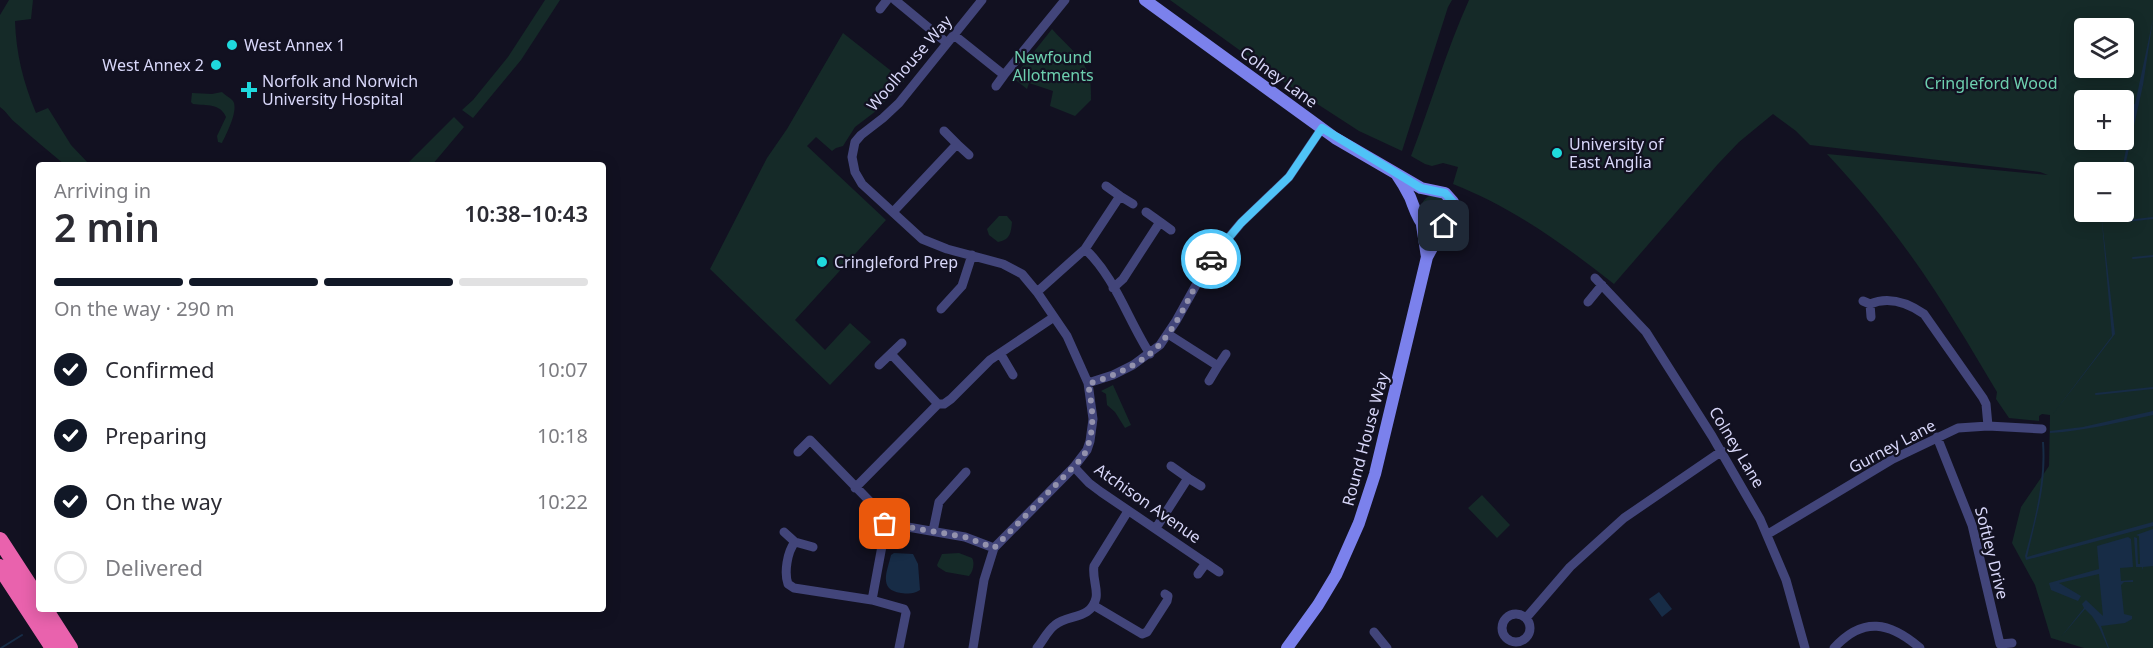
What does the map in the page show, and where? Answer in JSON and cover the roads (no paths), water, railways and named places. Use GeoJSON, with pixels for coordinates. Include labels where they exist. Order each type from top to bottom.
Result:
{"type":"FeatureCollection","features":[{"type":"Feature","properties":{"kind":"highway"},"geometry":{"type":"LineString","coordinates":[[0,540],[36,595]]}},
{"type":"Feature","properties":{"kind":"highway"},"geometry":{"type":"LineString","coordinates":[[0,567],[53,648]]}},
{"type":"Feature","properties":{"kind":"highway"},"geometry":{"type":"LineString","coordinates":[[47,612],[70,648]]}},
{"type":"Feature","properties":{"kind":"street"},"geometry":{"type":"LineString","coordinates":[[880,9],[887,0]]}},
{"type":"Feature","properties":{"kind":"street"},"geometry":{"type":"LineString","coordinates":[[895,0],[947,43]]}},
{"type":"Feature","properties":{"kind":"street","name":"Woolhouse Way"},"geometry":{"type":"LineString","coordinates":[[973,648],[984,580],[994,548],[1074,467],[1087,450],[1092,430],[1092,405],[1088,384],[1067,336],[1022,274],[1003,264],[947,249],[922,239],[858,179],[852,165],[853,149],[861,135],[877,124],[899,103],[982,0]]}},
{"type":"Feature","properties":{"kind":"street"},"geometry":{"type":"LineString","coordinates":[[996,86],[1065,0]]}},
{"type":"Feature","properties":{"kind":"street","name":"Colney Lane"},"geometry":{"type":"LineString","coordinates":[[1145,0],[1322,128],[1421,188],[1445,193],[1453,202],[1453,217],[1444,226]]}},
{"type":"Feature","properties":{"kind":"street"},"geometry":{"type":"LineString","coordinates":[[954,35],[1004,75]]}},
{"type":"Feature","properties":{"kind":"street"},"geometry":{"type":"LineString","coordinates":[[1088,384],[1113,375],[1150,354],[1168,334],[1210,260],[1241,223],[1289,177],[1322,128]]}},
{"type":"Feature","properties":{"kind":"street"},"geometry":{"type":"LineString","coordinates":[[944,131],[969,155]]}},
{"type":"Feature","properties":{"kind":"street"},"geometry":{"type":"LineString","coordinates":[[893,212],[957,144]]}},
{"type":"Feature","properties":{"kind":"street","name":"Colney Lane"},"geometry":{"type":"LineString","coordinates":[[1397,175],[1405,186],[1416,216],[1422,225]]}},
{"type":"Feature","properties":{"kind":"street"},"geometry":{"type":"LineString","coordinates":[[1106,186],[1133,204]]}},
{"type":"Feature","properties":{"kind":"street"},"geometry":{"type":"LineString","coordinates":[[1415,210],[1420,196],[1433,190]]}},
{"type":"Feature","properties":{"kind":"street"},"geometry":{"type":"LineString","coordinates":[[1037,292],[1085,249],[1120,196]]}},
{"type":"Feature","properties":{"kind":"street"},"geometry":{"type":"LineString","coordinates":[[1146,212],[1171,230]]}},
{"type":"Feature","properties":{"kind":"street"},"geometry":{"type":"LineString","coordinates":[[1113,288],[1123,279],[1160,222]]}},
{"type":"Feature","properties":{"kind":"street"},"geometry":{"type":"LineString","coordinates":[[1422,225],[1429,228],[1444,226]]}},
{"type":"Feature","properties":{"kind":"street","name":"Round House Way"},"geometry":{"type":"LineString","coordinates":[[1422,225],[1427,257]]}},
{"type":"Feature","properties":{"kind":"street","name":"Round House Way"},"geometry":{"type":"LineString","coordinates":[[1287,648],[1336,575],[1359,523],[1375,474],[1427,257],[1444,226]]}},
{"type":"Feature","properties":{"kind":"street"},"geometry":{"type":"LineString","coordinates":[[1085,249],[1113,288],[1150,354]]}},
{"type":"Feature","properties":{"kind":"street"},"geometry":{"type":"LineString","coordinates":[[941,309],[962,286],[972,255]]}},
{"type":"Feature","properties":{"kind":"street","name":"Colney Lane"},"geometry":{"type":"LineString","coordinates":[[1588,302],[1599,282],[1646,332],[1722,451],[1768,534],[1786,580],[1805,648]]}},
{"type":"Feature","properties":{"kind":"street"},"geometry":{"type":"LineString","coordinates":[[1871,317],[1866,302],[1879,300],[1912,305],[1924,314],[1983,398],[1986,404],[1988,426]]}},
{"type":"Feature","properties":{"kind":"street"},"geometry":{"type":"LineString","coordinates":[[855,488],[938,404],[944,404],[951,399],[990,360],[1054,317]]}},
{"type":"Feature","properties":{"kind":"street"},"geometry":{"type":"LineString","coordinates":[[1168,334],[1218,366]]}},
{"type":"Feature","properties":{"kind":"street"},"geometry":{"type":"LineString","coordinates":[[879,365],[902,343]]}},
{"type":"Feature","properties":{"kind":"street"},"geometry":{"type":"LineString","coordinates":[[1000,353],[1013,375]]}},
{"type":"Feature","properties":{"kind":"street"},"geometry":{"type":"LineString","coordinates":[[891,354],[938,404]]}},
{"type":"Feature","properties":{"kind":"street"},"geometry":{"type":"LineString","coordinates":[[1209,381],[1226,354]]}},
{"type":"Feature","properties":{"kind":"street","name":"Gurney Lane"},"geometry":{"type":"LineString","coordinates":[[1768,534],[1893,459],[1958,428],[1988,426],[2042,429]]}},
{"type":"Feature","properties":{"kind":"street"},"geometry":{"type":"LineString","coordinates":[[798,452],[818,432]]}},
{"type":"Feature","properties":{"kind":"street","name":"Softley Drive"},"geometry":{"type":"LineString","coordinates":[[1936,437],[1972,525],[1996,645],[2012,643]]}},
{"type":"Feature","properties":{"kind":"street"},"geometry":{"type":"LineString","coordinates":[[810,441],[887,519],[902,526],[965,537],[994,548]]}},
{"type":"Feature","properties":{"kind":"street"},"geometry":{"type":"LineString","coordinates":[[1526,618],[1570,567],[1624,518],[1722,451]]}},
{"type":"Feature","properties":{"kind":"street"},"geometry":{"type":"LineString","coordinates":[[1171,466],[1202,486]]}},
{"type":"Feature","properties":{"kind":"street","name":"Atchison Avenue"},"geometry":{"type":"LineString","coordinates":[[1074,467],[1089,483],[1219,572]]}},
{"type":"Feature","properties":{"kind":"street"},"geometry":{"type":"LineString","coordinates":[[933,531],[939,502],[966,472]]}},
{"type":"Feature","properties":{"kind":"street"},"geometry":{"type":"LineString","coordinates":[[1156,528],[1188,478]]}},
{"type":"Feature","properties":{"kind":"street"},"geometry":{"type":"LineString","coordinates":[[1037,648],[1052,627],[1062,620],[1080,617],[1094,605],[1097,596],[1092,575],[1094,566],[1128,511]]}},
{"type":"Feature","properties":{"kind":"street"},"geometry":{"type":"LineString","coordinates":[[872,600],[887,519]]}},
{"type":"Feature","properties":{"kind":"street"},"geometry":{"type":"LineString","coordinates":[[784,532],[795,542],[813,547]]}},
{"type":"Feature","properties":{"kind":"street"},"geometry":{"type":"LineString","coordinates":[[795,542],[791,547],[786,571],[788,585],[794,588],[872,600],[904,609],[906,613],[899,648]]}},
{"type":"Feature","properties":{"kind":"street","name":"Atchison Avenue"},"geometry":{"type":"LineString","coordinates":[[1198,574],[1206,563]]}},
{"type":"Feature","properties":{"kind":"street"},"geometry":{"type":"LineString","coordinates":[[1094,605],[1142,634],[1147,632],[1167,601],[1168,596],[1165,594]]}},
{"type":"Feature","properties":{"kind":"street"},"geometry":{"type":"LineString","coordinates":[[1516,614],[1526,618],[1531,628],[1526,639],[1516,643],[1503,643],[1502,629],[1505,619],[1516,614]]}},
{"type":"Feature","properties":{"kind":"street"},"geometry":{"type":"LineString","coordinates":[[1834,648],[1850,633],[1865,627],[1882,626],[1895,630],[1920,648]]}},
{"type":"Feature","properties":{"kind":"street"},"geometry":{"type":"LineString","coordinates":[[1374,632],[1385,648]]}},
{"type":"Feature","properties":{"kind":"water"},"geometry":{"type":"Polygon","coordinates":[[[2153,19],[2134,126],[2135,104],[2153,19]]]}},
{"type":"Feature","properties":{"kind":"water"},"geometry":{"type":"Polygon","coordinates":[[[2126,150],[2129,150],[2126,162],[2124,162],[2126,150]]]}},
{"type":"Feature","properties":{"kind":"water"},"geometry":{"type":"Polygon","coordinates":[[[2102,222],[2115,334],[2053,414],[2112,336],[2102,222]]]}},
{"type":"Feature","properties":{"kind":"water"},"geometry":{"type":"Polygon","coordinates":[[[2153,411],[2153,415],[2050,433],[2050,431],[2083,427],[2153,411]]]}},
{"type":"Feature","properties":{"kind":"water"},"geometry":{"type":"Polygon","coordinates":[[[2042,442],[2044,442],[2044,472],[2027,557],[2153,522],[2153,526],[2026,560],[2041,486],[2042,442]]]}},
{"type":"Feature","properties":{"kind":"water"},"geometry":{"type":"Polygon","coordinates":[[[2153,529],[2153,566],[2143,567],[2142,570],[2142,567],[2136,567],[2134,537],[2137,538],[2138,564],[2140,564],[2139,536],[2136,535],[2153,529]]]}},
{"type":"Feature","properties":{"kind":"water"},"geometry":{"type":"Polygon","coordinates":[[[2128,537],[2131,539],[2133,567],[2120,568],[2121,581],[2133,580],[2133,582],[2124,582],[2121,585],[2124,614],[2132,616],[2132,619],[2125,623],[2101,626],[2109,648],[2099,627],[2085,609],[2061,637],[2084,608],[2082,604],[2086,600],[2103,616],[2099,574],[2059,583],[2081,596],[2078,601],[2051,590],[2049,583],[2099,569],[2097,546],[2128,537]]]}},
{"type":"Feature","properties":{"kind":"water"},"geometry":{"type":"Polygon","coordinates":[[[894,553],[913,554],[918,564],[920,590],[907,594],[889,588],[886,574],[891,555],[894,553]]]}},
{"type":"Feature","properties":{"kind":"water"},"geometry":{"type":"Polygon","coordinates":[[[1659,592],[1672,609],[1662,617],[1649,599],[1659,592]]]}},
{"type":"Feature","properties":{"kind":"waterway"},"geometry":{"type":"LineString","coordinates":[[2134,220],[2153,218]]}},
{"type":"Feature","properties":{"kind":"waterway"},"geometry":{"type":"LineString","coordinates":[[2133,258],[2153,256]]}},
{"type":"Feature","properties":{"kind":"waterway"},"geometry":{"type":"LineString","coordinates":[[2096,394],[2153,388]]}},
{"type":"Feature","properties":{"kind":"waterway"},"geometry":{"type":"LineString","coordinates":[[1,648],[22,635]]}},
{"type":"Feature","properties":{"kind":"place","name":"West Annex 1"},"geometry":{"type":"Point","coordinates":[232,45]}},
{"type":"Feature","properties":{"kind":"place","name":"West Annex 2"},"geometry":{"type":"Point","coordinates":[216,65]}},
{"type":"Feature","properties":{"kind":"place","name":"Norfolk and Norwich University Hospital"},"geometry":{"type":"Point","coordinates":[249,90]}},
{"type":"Feature","properties":{"kind":"place","name":"University of East Anglia"},"geometry":{"type":"Point","coordinates":[1557,153]}},
{"type":"Feature","properties":{"kind":"place","name":"Cringleford Prep"},"geometry":{"type":"Point","coordinates":[822,262]}},
{"type":"Feature","properties":{"kind":"park label","name":"Newfound Allotments"},"geometry":{"type":"Point","coordinates":[1053,66]}},
{"type":"Feature","properties":{"kind":"park label","name":"Cringleford Wood"},"geometry":{"type":"Point","coordinates":[1991,83]}}]}
